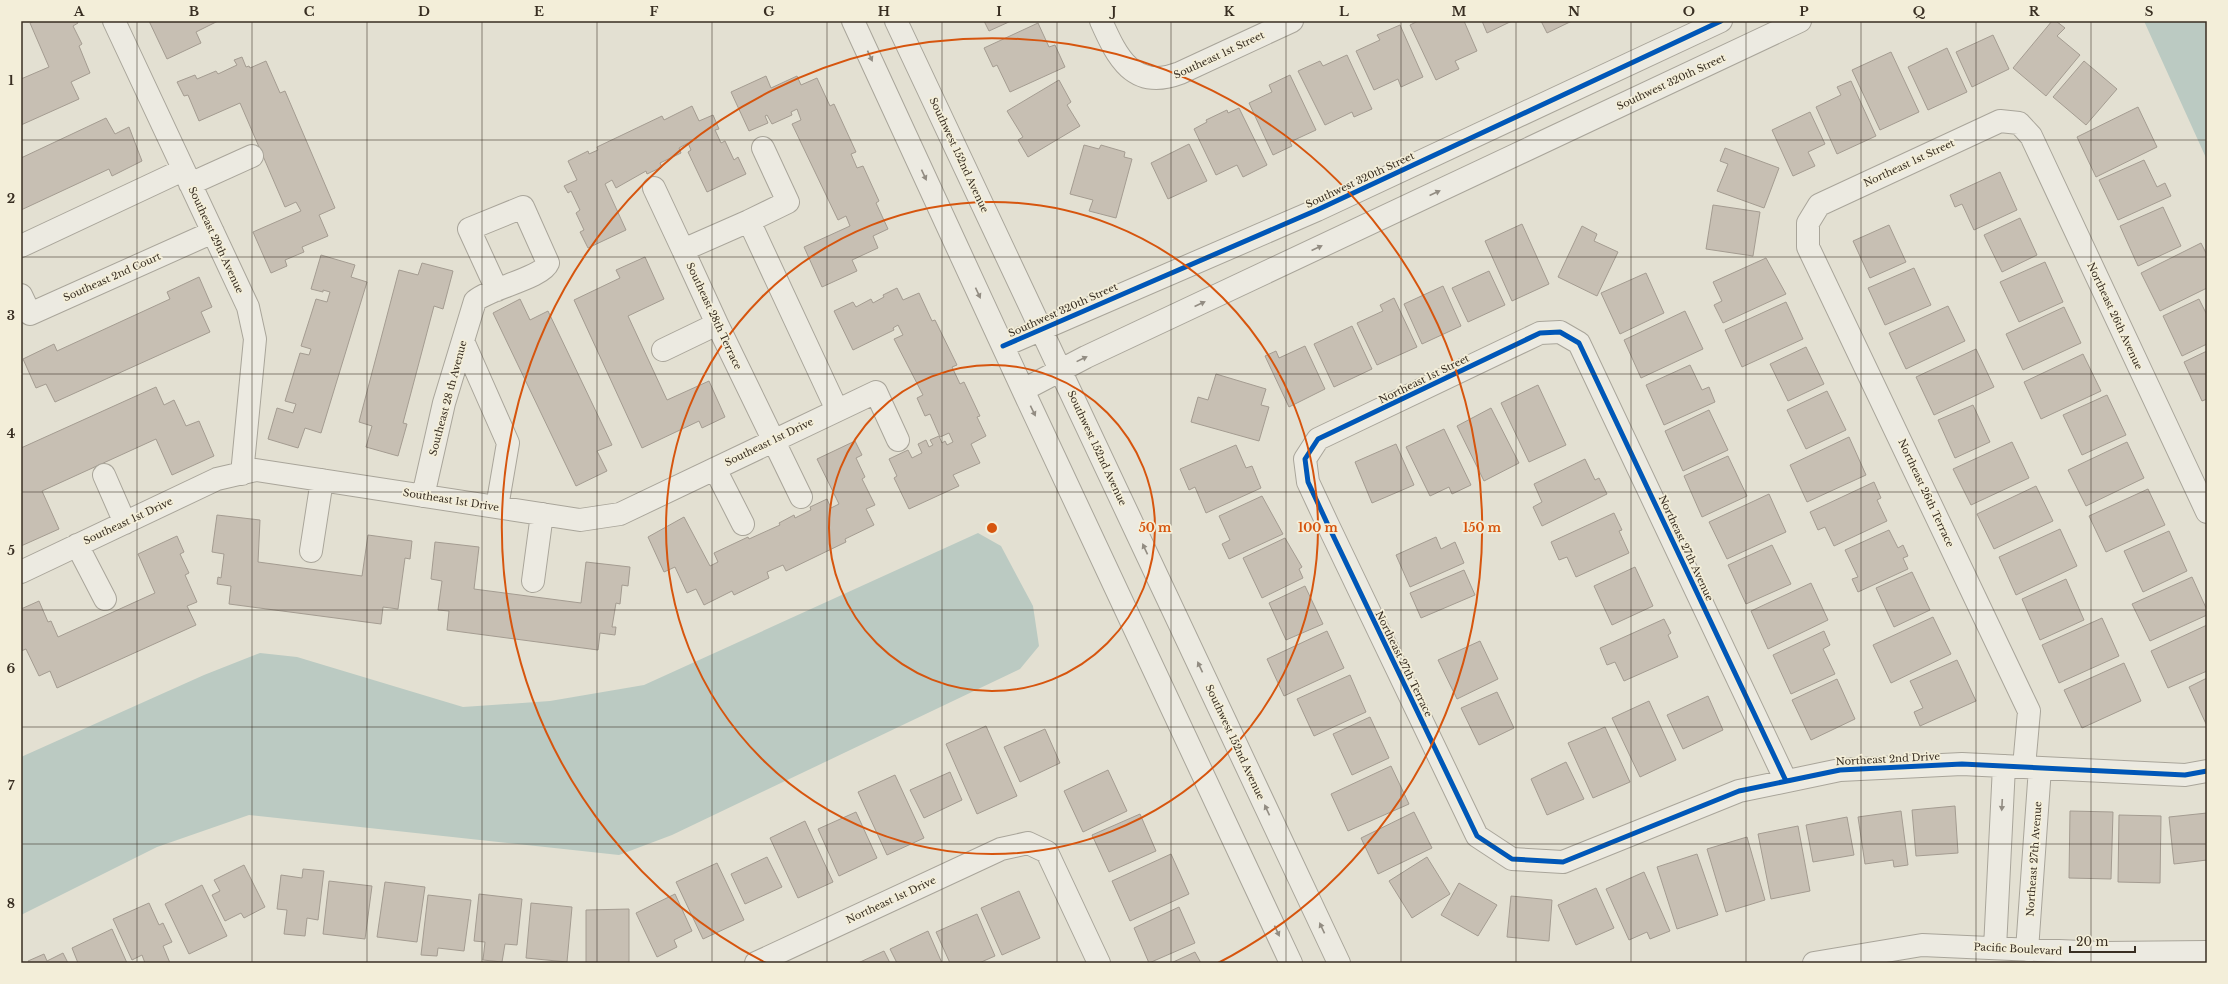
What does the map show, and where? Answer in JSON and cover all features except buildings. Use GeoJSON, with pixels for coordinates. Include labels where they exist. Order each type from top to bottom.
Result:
{"type":"FeatureCollection","features":[{"type":"Feature","properties":{"kind":"street","name":"Southeast 29th Avenue"},"geometry":{"type":"LineString","coordinates":[[114,21],[248,308],[255,339],[242,474]]}},
{"type":"Feature","properties":{"kind":"street"},"geometry":{"type":"LineString","coordinates":[[853,21],[1023,390],[1291,963]]}},
{"type":"Feature","properties":{"kind":"street","name":"Southwest 152nd Avenue"},"geometry":{"type":"LineString","coordinates":[[896,21],[1339,963]]}},
{"type":"Feature","properties":{"kind":"street","name":"Southeast 1st Street"},"geometry":{"type":"LineString","coordinates":[[1100,21],[1113,48],[1123,63],[1143,76],[1157,78],[1170,77],[1269,26],[1292,21]]}},
{"type":"Feature","properties":{"kind":"street","name":"Southwest 320th Street"},"geometry":{"type":"LineString","coordinates":[[1003,346],[1317,210],[1721,21]]}},
{"type":"Feature","properties":{"kind":"street","name":"Southwest 320th Street"},"geometry":{"type":"LineString","coordinates":[[1023,390],[1060,370],[1800,21]]}},
{"type":"Feature","properties":{"kind":"street","name":"Northeast 1st Street"},"geometry":{"type":"LineString","coordinates":[[1808,223],[1819,205],[2000,121],[2019,123]]}},
{"type":"Feature","properties":{"kind":"street","name":"Northeast 26th Avenue"},"geometry":{"type":"LineString","coordinates":[[2019,123],[2032,136],[2207,512]]}},
{"type":"Feature","properties":{"kind":"street","name":"Southeast 28th Terrace"},"geometry":{"type":"LineString","coordinates":[[763,148],[788,202],[683,250],[716,324],[801,497]]}},
{"type":"Feature","properties":{"kind":"street"},"geometry":{"type":"LineString","coordinates":[[21,246],[187,177],[252,156]]}},
{"type":"Feature","properties":{"kind":"street"},"geometry":{"type":"LineString","coordinates":[[654,188],[683,250]]}},
{"type":"Feature","properties":{"kind":"street"},"geometry":{"type":"LineString","coordinates":[[749,221],[837,410]]}},
{"type":"Feature","properties":{"kind":"street","name":"Northeast 26th Terrace"},"geometry":{"type":"LineString","coordinates":[[1808,223],[1808,246],[2029,710],[2023,767]]}},
{"type":"Feature","properties":{"kind":"street","name":"Southeast 2nd Court"},"geometry":{"type":"LineString","coordinates":[[21,295],[30,314],[213,232]]}},
{"type":"Feature","properties":{"kind":"street","name":"Southeast 28 th Avenue"},"geometry":{"type":"LineString","coordinates":[[423,496],[444,403],[475,301],[497,290]]}},
{"type":"Feature","properties":{"kind":"street"},"geometry":{"type":"LineString","coordinates":[[663,350],[716,324]]}},
{"type":"Feature","properties":{"kind":"street","name":"Northeast 1st Street"},"geometry":{"type":"LineString","coordinates":[[1305,459],[1318,439],[1540,333],[1560,332]]}},
{"type":"Feature","properties":{"kind":"street","name":"Northeast 27th Avenue"},"geometry":{"type":"LineString","coordinates":[[1560,332],[1579,344],[1786,781]]}},
{"type":"Feature","properties":{"kind":"street"},"geometry":{"type":"LineString","coordinates":[[463,341],[508,443],[497,507]]}},
{"type":"Feature","properties":{"kind":"street","name":"Southeast 1st Drive"},"geometry":{"type":"LineString","coordinates":[[21,572],[217,479],[256,470],[580,520],[620,514],[876,392],[898,440]]}},
{"type":"Feature","properties":{"kind":"street","name":"Northeast 27th Terrace"},"geometry":{"type":"LineString","coordinates":[[1305,459],[1308,482],[1477,836],[1512,859]]}},
{"type":"Feature","properties":{"kind":"street"},"geometry":{"type":"LineString","coordinates":[[715,468],[743,524]]}},
{"type":"Feature","properties":{"kind":"street"},"geometry":{"type":"LineString","coordinates":[[104,475],[125,523]]}},
{"type":"Feature","properties":{"kind":"street"},"geometry":{"type":"LineString","coordinates":[[311,551],[322,480]]}},
{"type":"Feature","properties":{"kind":"street"},"geometry":{"type":"LineString","coordinates":[[533,581],[542,514]]}},
{"type":"Feature","properties":{"kind":"street"},"geometry":{"type":"LineString","coordinates":[[77,545],[105,599]]}},
{"type":"Feature","properties":{"kind":"street","name":"Northeast 2nd Drive"},"geometry":{"type":"LineString","coordinates":[[1512,859],[1563,862],[1739,791],[1840,770],[1962,764],[2185,775],[2207,771]]}},
{"type":"Feature","properties":{"kind":"street"},"geometry":{"type":"LineString","coordinates":[[1987,953],[2023,767]]}},
{"type":"Feature","properties":{"kind":"street","name":"Northeast 27th Avenue"},"geometry":{"type":"LineString","coordinates":[[2023,767],[2027,950]]}},
{"type":"Feature","properties":{"kind":"street","name":"Northeast 1st Drive"},"geometry":{"type":"LineString","coordinates":[[756,963],[1001,849],[1028,843],[1047,852],[1099,963]]}},
{"type":"Feature","properties":{"kind":"street","name":"Pacific Boulevard"},"geometry":{"type":"LineString","coordinates":[[1822,962],[1922,945],[1955,955],[2027,950],[2103,953],[2207,952]]}},
{"type":"Feature","properties":{"kind":"shaded area"},"geometry":{"type":"Polygon","coordinates":[[[2144,21],[2207,21],[2207,160],[2144,21]]]}},
{"type":"Feature","properties":{"kind":"shaded area"},"geometry":{"type":"Polygon","coordinates":[[[978,533],[1001,546],[1033,606],[1039,646],[1020,669],[672,835],[619,855],[249,815],[157,847],[21,915],[21,757],[204,675],[260,653],[297,657],[463,707],[550,701],[644,685],[978,533]]]}},
{"type":"Feature","properties":{"kind":"cycle path"},"geometry":{"type":"LineString","coordinates":[[1003,346],[1317,210],[1721,21]]}},
{"type":"Feature","properties":{"kind":"cycle path"},"geometry":{"type":"LineString","coordinates":[[1786,781],[1579,343],[1560,332],[1540,333],[1318,439],[1305,459],[1308,482],[1477,836],[1512,859],[1563,862],[1739,791],[1840,770],[1962,764],[2185,775],[2207,771]]}}]}
